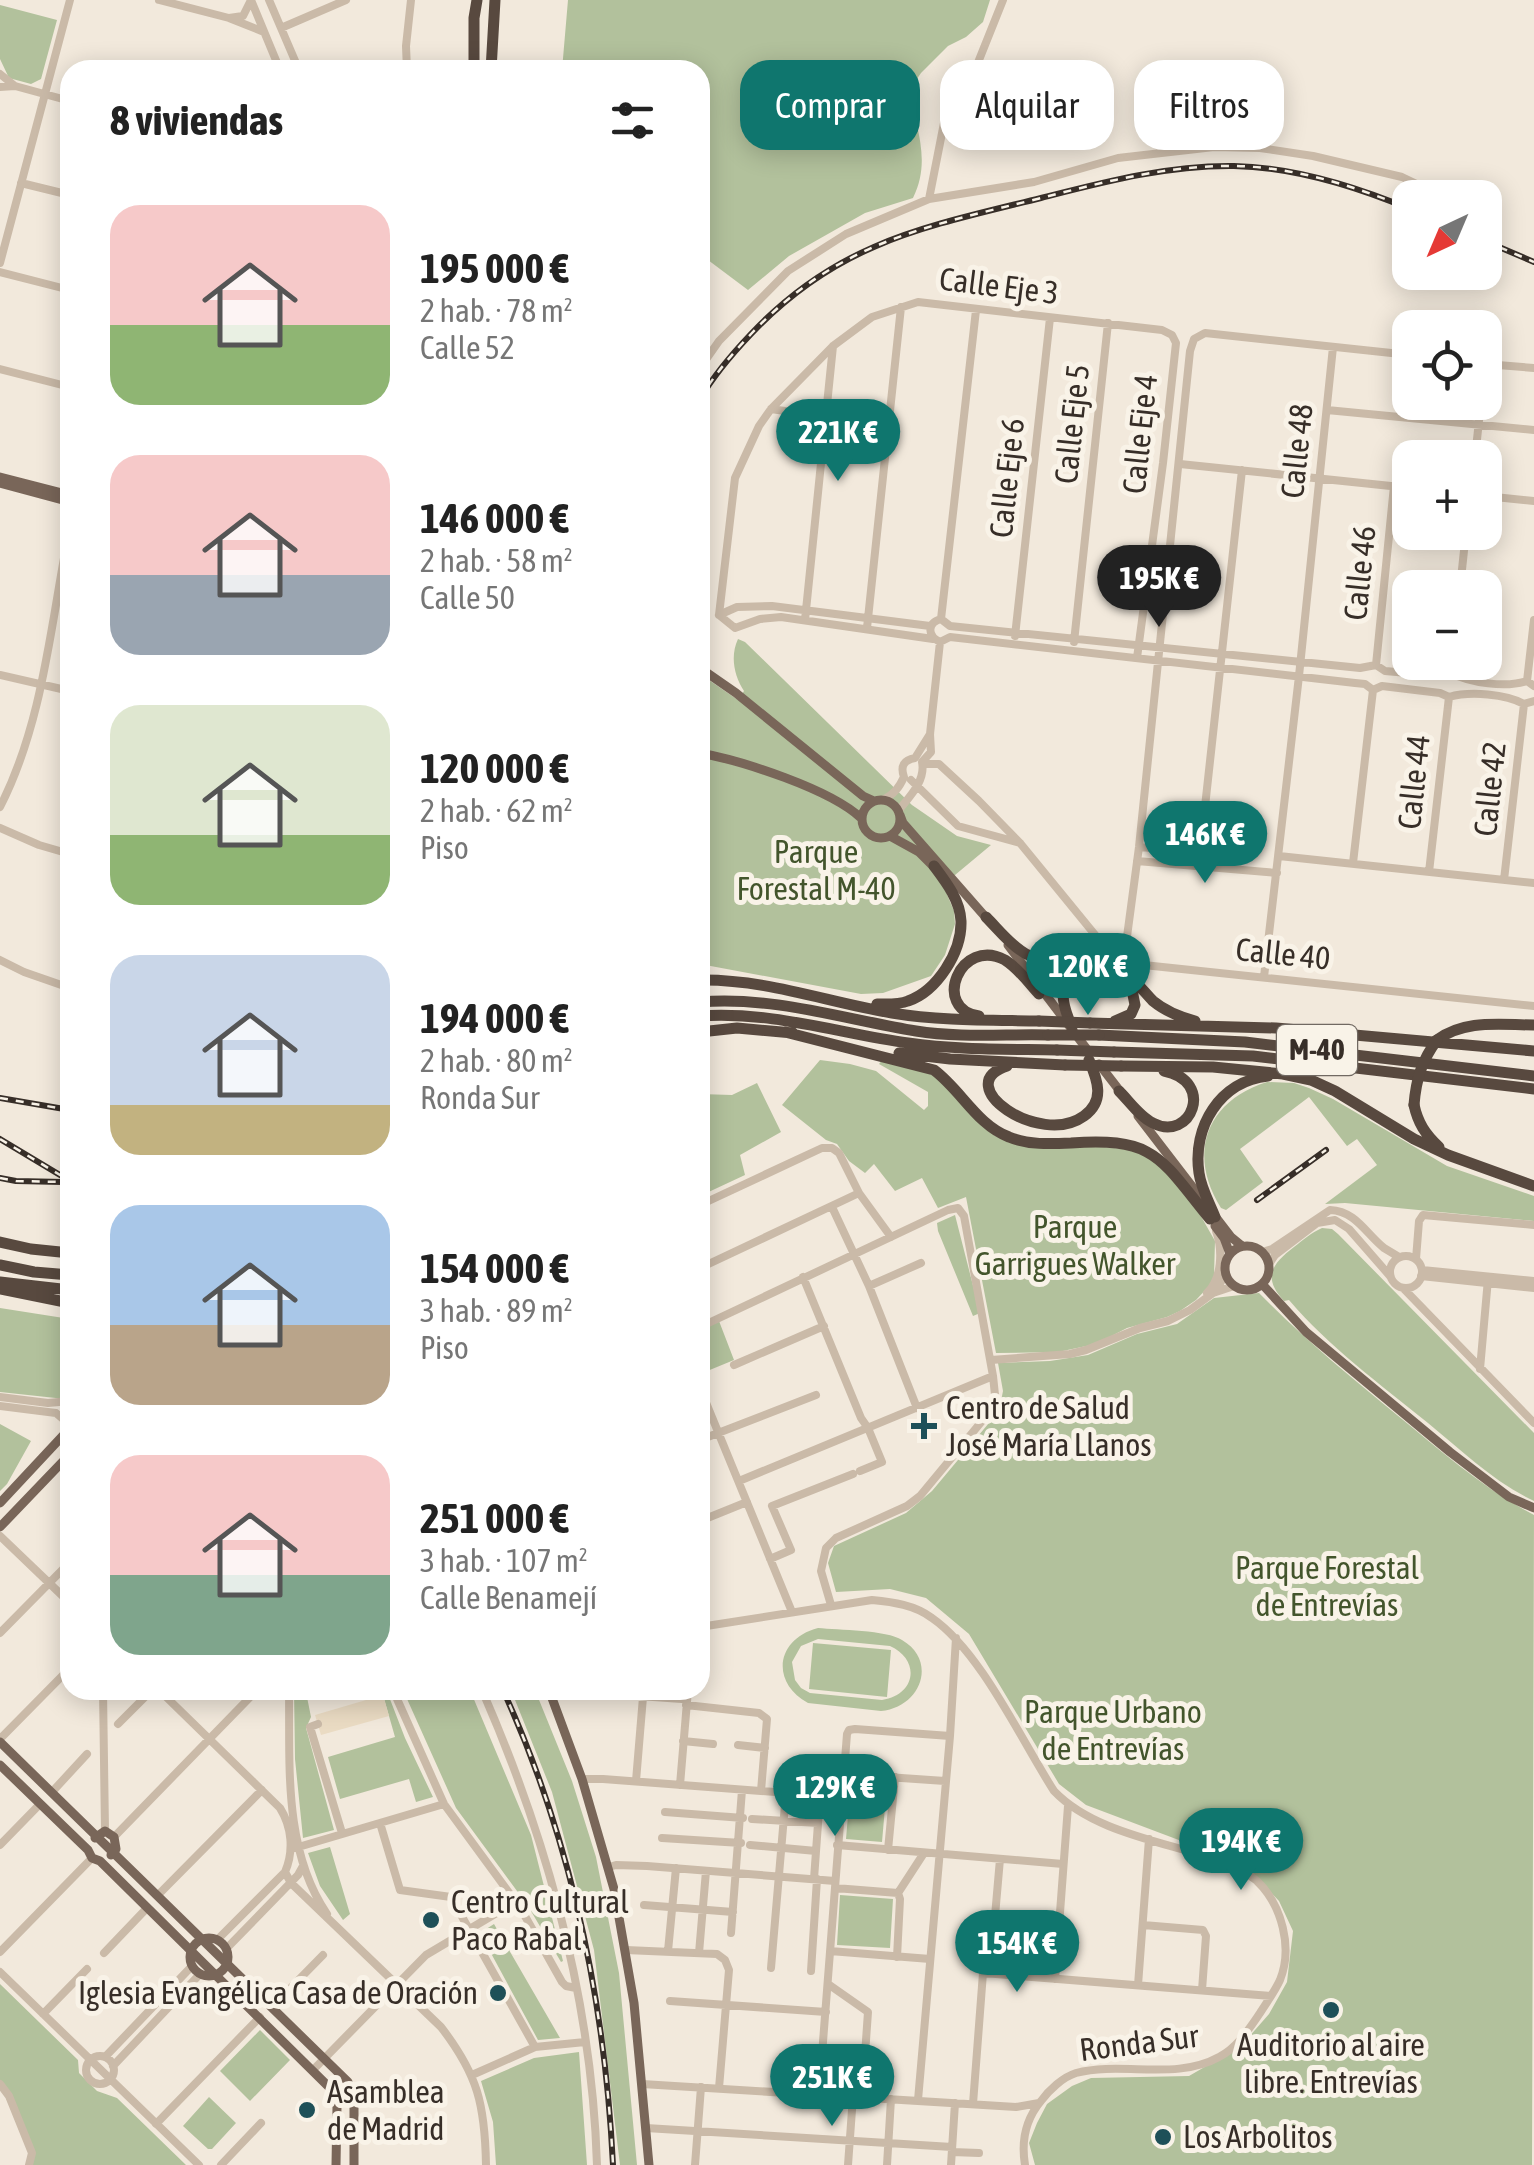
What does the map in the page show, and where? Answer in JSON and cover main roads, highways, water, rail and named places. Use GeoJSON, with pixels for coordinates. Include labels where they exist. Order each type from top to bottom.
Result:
{"type":"FeatureCollection","features":[{"type":"Feature","properties":{"kind":"highway"},"geometry":{"type":"LineString","coordinates":[[474,60],[476,0]]}},
{"type":"Feature","properties":{"kind":"highway"},"geometry":{"type":"LineString","coordinates":[[492,60],[495,0]]}},
{"type":"Feature","properties":{"kind":"highway"},"geometry":{"type":"LineString","coordinates":[[825,999],[895,1004],[920,995],[941,975],[956,949],[961,921],[954,896],[934,866]]}},
{"type":"Feature","properties":{"kind":"highway"},"geometry":{"type":"LineString","coordinates":[[986,917],[1032,957],[1107,966],[1124,972],[1157,1004],[1180,1017],[1214,1026]]}},
{"type":"Feature","properties":{"kind":"highway"},"geometry":{"type":"LineString","coordinates":[[1018,1021],[972,1016],[962,1010],[954,990],[960,968],[978,956],[999,957],[1039,994]]}},
{"type":"Feature","properties":{"kind":"highway"},"geometry":{"type":"LineString","coordinates":[[1073,1031],[1062,995],[1070,979],[1086,971],[1118,976],[1127,982],[1135,997],[1136,1006],[1131,1014],[1097,1027]]}},
{"type":"Feature","properties":{"kind":"highway"},"geometry":{"type":"LineString","coordinates":[[710,980],[781,988],[893,1013],[957,1020],[1040,1021],[1097,1027],[1276,1028],[1534,1051]]}},
{"type":"Feature","properties":{"kind":"highway","name":"M-40"},"geometry":{"type":"LineString","coordinates":[[710,1001],[789,1005],[934,1033],[1048,1034],[1097,1027],[1534,1076]]}},
{"type":"Feature","properties":{"kind":"highway","name":"M-40"},"geometry":{"type":"LineString","coordinates":[[710,1015],[792,1020],[939,1047],[1253,1056],[1534,1090]]}},
{"type":"Feature","properties":{"kind":"highway"},"geometry":{"type":"LineString","coordinates":[[1448,1156],[1425,1134],[1414,1104],[1420,1070],[1437,1040],[1465,1026],[1534,1025]]}},
{"type":"Feature","properties":{"kind":"highway"},"geometry":{"type":"LineString","coordinates":[[710,1031],[737,1028],[785,1032],[909,1055],[1018,1064],[1213,1067],[1283,1074],[1335,1091],[1414,1140],[1448,1156],[1534,1184]]}},
{"type":"Feature","properties":{"kind":"highway"},"geometry":{"type":"LineString","coordinates":[[785,1032],[934,1070],[952,1084],[985,1122],[1012,1139],[1041,1143],[1122,1142],[1146,1149],[1161,1160],[1213,1218]]}},
{"type":"Feature","properties":{"kind":"highway"},"geometry":{"type":"LineString","coordinates":[[1018,1064],[994,1074],[989,1089],[996,1103],[1030,1121],[1060,1126],[1078,1120],[1097,1102],[1098,1080],[1088,1056]]}},
{"type":"Feature","properties":{"kind":"highway"},"geometry":{"type":"LineString","coordinates":[[1120,1091],[1145,1117],[1162,1127],[1181,1123],[1193,1110],[1193,1091],[1182,1077],[1136,1066]]}},
{"type":"Feature","properties":{"kind":"highway"},"geometry":{"type":"LineString","coordinates":[[1213,1218],[1199,1174],[1198,1143],[1206,1119],[1232,1088],[1258,1077],[1283,1074]]}},
{"type":"Feature","properties":{"kind":"highway"},"geometry":{"type":"LineString","coordinates":[[0,1242],[60,1252]]}},
{"type":"Feature","properties":{"kind":"highway"},"geometry":{"type":"LineString","coordinates":[[0,1265],[60,1274]]}},
{"type":"Feature","properties":{"kind":"highway"},"geometry":{"type":"LineString","coordinates":[[0,1285],[60,1289]]}},
{"type":"Feature","properties":{"kind":"highway"},"geometry":{"type":"LineString","coordinates":[[0,1285],[60,1300]]}},
{"type":"Feature","properties":{"kind":"main road"},"geometry":{"type":"LineString","coordinates":[[0,480],[60,496]]}},
{"type":"Feature","properties":{"kind":"main road"},"geometry":{"type":"LineString","coordinates":[[710,675],[863,796],[894,806],[903,824],[986,917],[1120,1091],[1213,1218],[1230,1254]]}},
{"type":"Feature","properties":{"kind":"main road"},"geometry":{"type":"LineString","coordinates":[[710,755],[790,780],[846,806],[861,818],[872,836],[890,836],[919,852],[983,919],[1213,1218],[1242,1246]]}},
{"type":"Feature","properties":{"kind":"main road"},"geometry":{"type":"LineString","coordinates":[[861,818],[865,807],[879,800]]}},
{"type":"Feature","properties":{"kind":"main road"},"geometry":{"type":"LineString","coordinates":[[890,836],[898,827],[899,813]]}},
{"type":"Feature","properties":{"kind":"main road"},"geometry":{"type":"LineString","coordinates":[[1242,1246],[1262,1252],[1269,1264],[1267,1278],[1248,1290],[1234,1286],[1225,1267],[1230,1254],[1242,1246]]}},
{"type":"Feature","properties":{"kind":"main road"},"geometry":{"type":"LineString","coordinates":[[1262,1284],[1306,1332],[1450,1452],[1510,1497],[1534,1508]]}},
{"type":"Feature","properties":{"kind":"main road"},"geometry":{"type":"LineString","coordinates":[[0,1503],[60,1454]]}},
{"type":"Feature","properties":{"kind":"main road"},"geometry":{"type":"LineString","coordinates":[[0,1527],[60,1456]]}},
{"type":"Feature","properties":{"kind":"main road"},"geometry":{"type":"LineString","coordinates":[[551,1700],[582,1779],[609,1867],[634,2003],[649,2165]]}},
{"type":"Feature","properties":{"kind":"main road"},"geometry":{"type":"LineString","coordinates":[[0,1740],[116,1849],[106,1860],[93,1856]]}},
{"type":"Feature","properties":{"kind":"main road"},"geometry":{"type":"LineString","coordinates":[[0,1765],[334,2091],[336,2165]]}},
{"type":"Feature","properties":{"kind":"main road"},"geometry":{"type":"LineString","coordinates":[[105,1835],[113,1853],[348,2082],[354,2104],[354,2165]]}},
{"type":"Feature","properties":{"kind":"main road"},"geometry":{"type":"LineString","coordinates":[[93,1856],[89,1844],[105,1835]]}},
{"type":"Feature","properties":{"kind":"main road"},"geometry":{"type":"LineString","coordinates":[[202,1939],[217,1940],[226,1949],[227,1963],[216,1975],[196,1970],[191,1951],[202,1939]]}},
{"type":"Feature","properties":{"kind":"railway"},"geometry":{"type":"LineString","coordinates":[[710,384],[751,334],[817,278],[885,242],[959,219],[1112,181],[1209,166],[1257,167],[1302,174],[1392,203]]}},
{"type":"Feature","properties":{"kind":"railway"},"geometry":{"type":"LineString","coordinates":[[1502,248],[1534,262]]}},
{"type":"Feature","properties":{"kind":"railway"},"geometry":{"type":"LineString","coordinates":[[0,1098],[60,1108]]}},
{"type":"Feature","properties":{"kind":"railway"},"geometry":{"type":"LineString","coordinates":[[0,1139],[60,1175]]}},
{"type":"Feature","properties":{"kind":"railway"},"geometry":{"type":"LineString","coordinates":[[1257,1200],[1326,1150]]}},
{"type":"Feature","properties":{"kind":"railway"},"geometry":{"type":"LineString","coordinates":[[0,1178],[60,1182]]}},
{"type":"Feature","properties":{"kind":"railway"},"geometry":{"type":"LineString","coordinates":[[507,1700],[548,1804],[580,1922],[602,2043],[613,2165]]}},
{"type":"Feature","properties":{"kind":"place","name":"Centro de Salud José María Llanos"},"geometry":{"type":"Point","coordinates":[924,1426]}},
{"type":"Feature","properties":{"kind":"place","name":"Centro Cultural Paco Rabal"},"geometry":{"type":"Point","coordinates":[431,1920]}},
{"type":"Feature","properties":{"kind":"place","name":"Iglesia Evangélica Casa de Oración"},"geometry":{"type":"Point","coordinates":[498,1993]}},
{"type":"Feature","properties":{"kind":"place","name":"Auditorio al aire libre. Entrevías"},"geometry":{"type":"Point","coordinates":[1331,2010]}},
{"type":"Feature","properties":{"kind":"place","name":"Asamblea de Madrid"},"geometry":{"type":"Point","coordinates":[307,2110]}},
{"type":"Feature","properties":{"kind":"place","name":"Los Arbolitos"},"geometry":{"type":"Point","coordinates":[1163,2137]}},
{"type":"Feature","properties":{"kind":"park label","name":"Parque Forestal M-40"},"geometry":{"type":"Point","coordinates":[816,870]}},
{"type":"Feature","properties":{"kind":"park label","name":"Parque Garrigues Walker"},"geometry":{"type":"Point","coordinates":[1075,1246]}},
{"type":"Feature","properties":{"kind":"park label","name":"Parque Forestal de Entrevías"},"geometry":{"type":"Point","coordinates":[1327,1586]}},
{"type":"Feature","properties":{"kind":"park label","name":"Parque Urbano de Entrevías"},"geometry":{"type":"Point","coordinates":[1113,1730]}}]}
